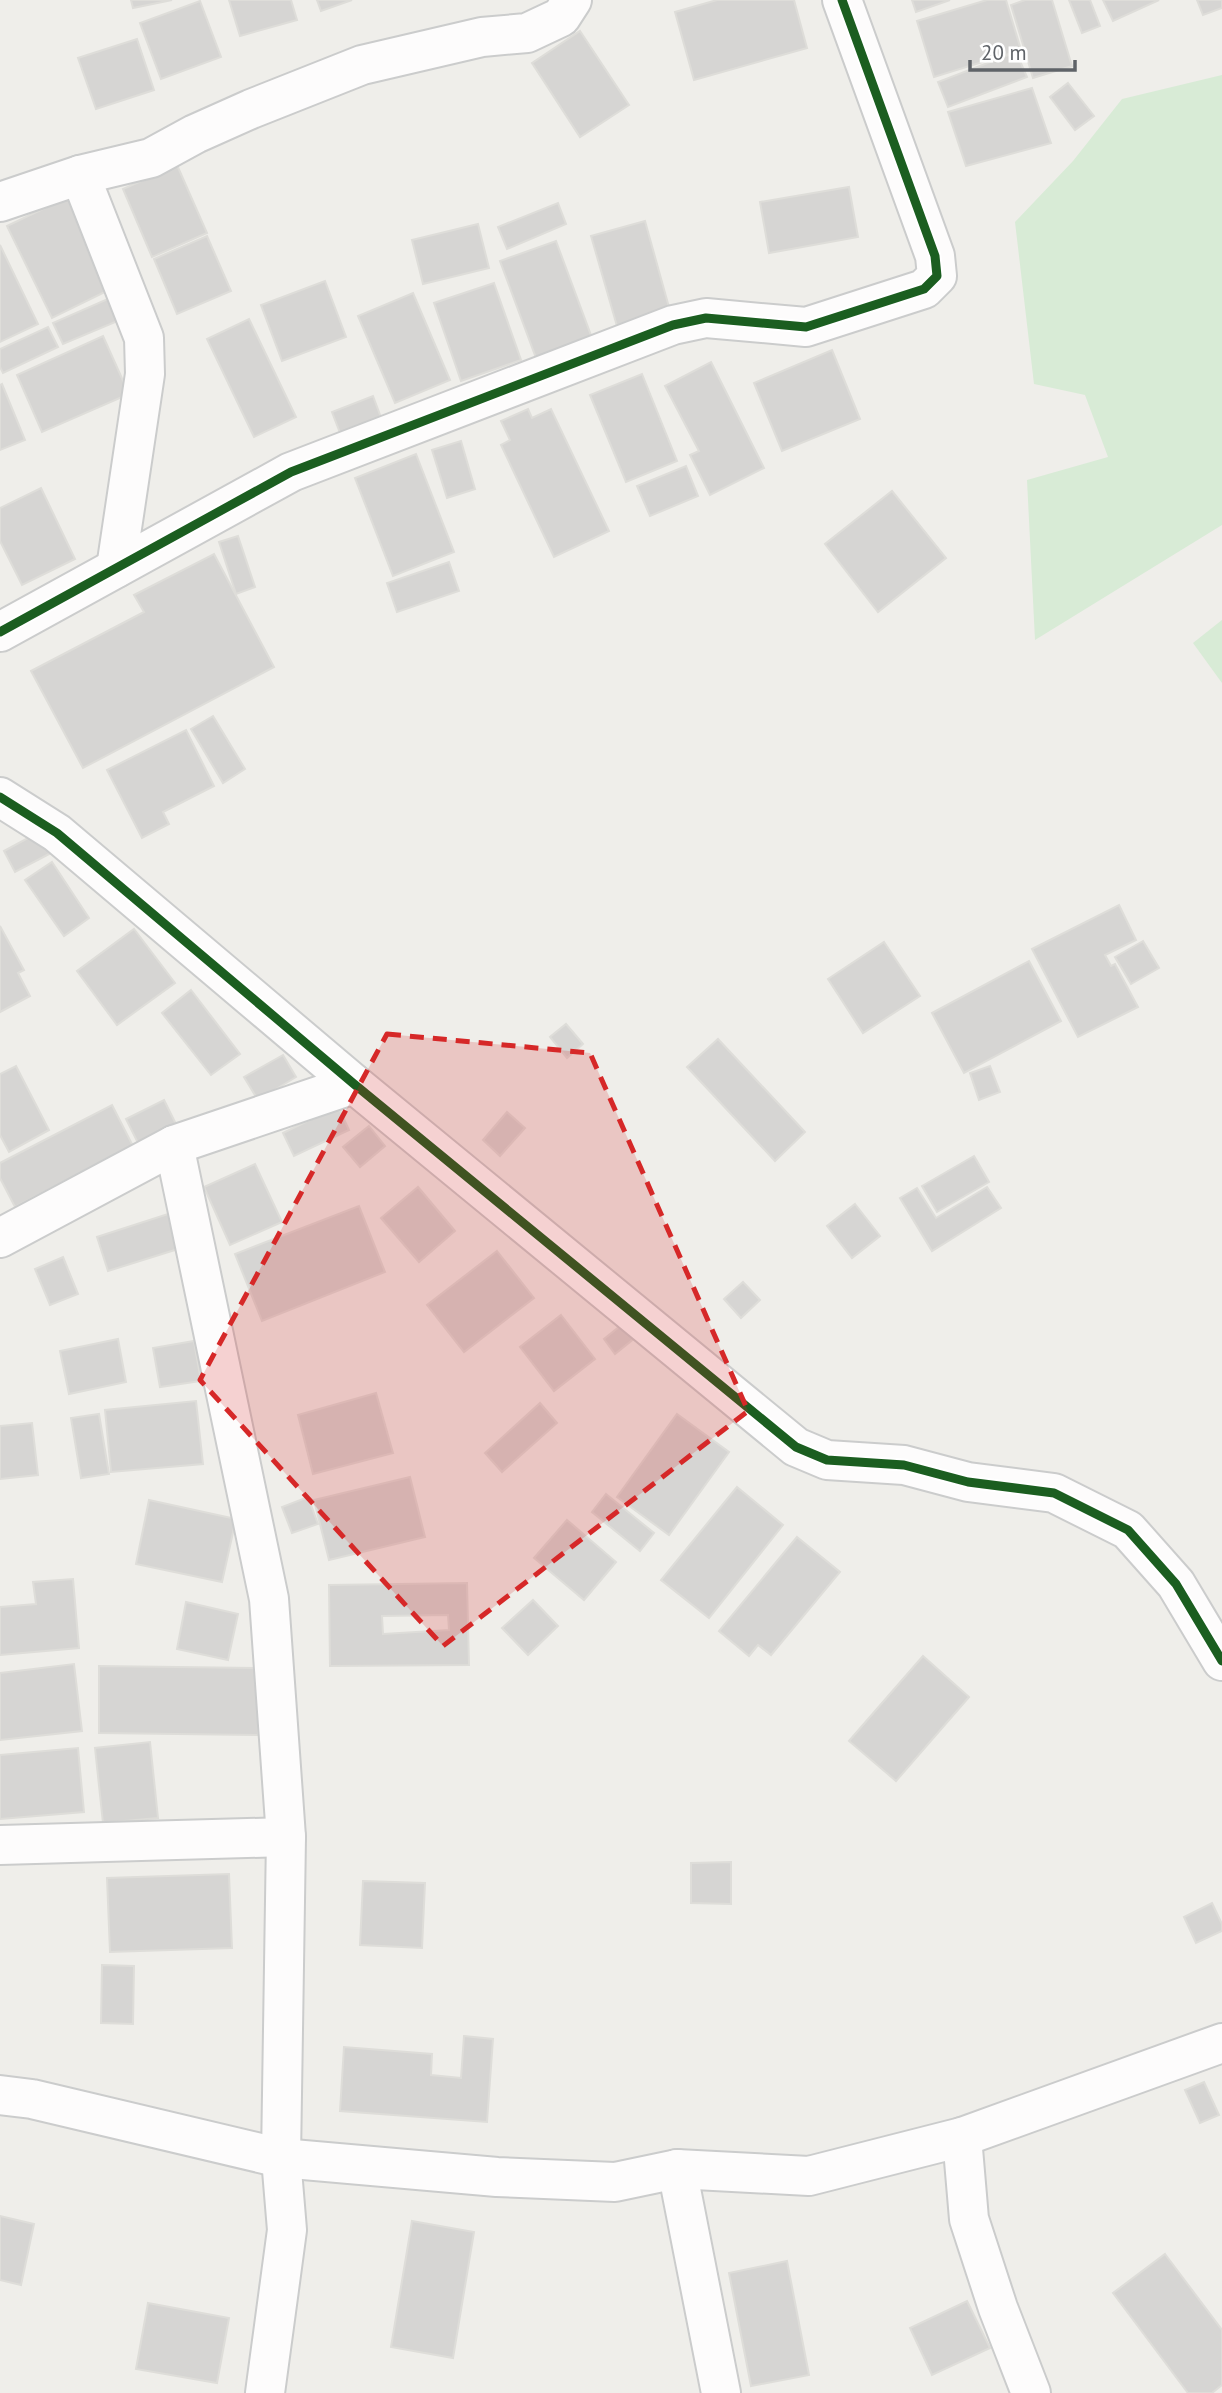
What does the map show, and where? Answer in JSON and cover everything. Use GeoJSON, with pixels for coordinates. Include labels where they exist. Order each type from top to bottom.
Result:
{"type":"FeatureCollection","features":[{"type":"Feature","properties":{"kind":"street"},"geometry":{"type":"LineString","coordinates":[[0,202],[80,175],[151,158],[195,134],[251,109],[362,65],[482,37],[527,33],[561,17],[572,0]]}},
{"type":"Feature","properties":{"kind":"street"},"geometry":{"type":"LineString","coordinates":[[0,632],[291,472],[673,324],[706,318],[806,327],[924,289],[937,276],[935,256],[842,0]]}},
{"type":"Feature","properties":{"kind":"street"},"geometry":{"type":"LineString","coordinates":[[80,175],[144,338],[145,374],[116,568]]}},
{"type":"Feature","properties":{"kind":"street"},"geometry":{"type":"LineString","coordinates":[[0,797],[57,833],[354,1084],[796,1447],[827,1460],[904,1465],[968,1482],[1054,1493],[1128,1530],[1175,1584],[1222,1661]]}},
{"type":"Feature","properties":{"kind":"street"},"geometry":{"type":"LineString","coordinates":[[0,1238],[174,1145],[354,1084]]}},
{"type":"Feature","properties":{"kind":"street"},"geometry":{"type":"LineString","coordinates":[[174,1145],[269,1599],[286,1837],[281,2158],[287,2230],[265,2393]]}},
{"type":"Feature","properties":{"kind":"street"},"geometry":{"type":"LineString","coordinates":[[0,1845],[286,1837]]}},
{"type":"Feature","properties":{"kind":"street"},"geometry":{"type":"LineString","coordinates":[[0,2095],[32,2099],[281,2158],[497,2177],[615,2182],[677,2169],[809,2176],[962,2137],[1222,2043]]}},
{"type":"Feature","properties":{"kind":"street"},"geometry":{"type":"LineString","coordinates":[[962,2137],[969,2219],[998,2308],[1031,2393]]}},
{"type":"Feature","properties":{"kind":"street"},"geometry":{"type":"LineString","coordinates":[[677,2169],[721,2393]]}},
{"type":"Feature","properties":{"kind":"highlighted area"},"geometry":{"type":"Polygon","coordinates":[[[387,1034],[590,1053],[748,1411],[443,1646],[200,1380],[387,1034]]]}},
{"type":"Feature","properties":{"kind":"green space"},"geometry":{"type":"Polygon","coordinates":[[[1222,75],[1222,525],[1035,640],[1027,480],[1108,457],[1085,395],[1034,384],[1015,222],[1073,161],[1122,99],[1222,75]]]}},
{"type":"Feature","properties":{"kind":"green space"},"geometry":{"type":"Polygon","coordinates":[[[1222,620],[1222,683],[1193,643],[1222,620]]]}},
{"type":"Feature","properties":{"kind":"building"},"geometry":{"type":"Polygon","coordinates":[[[131,0],[172,0],[133,8],[131,0]]]}},
{"type":"Feature","properties":{"kind":"building"},"geometry":{"type":"Polygon","coordinates":[[[229,0],[291,0],[297,20],[240,36],[229,0]]]}},
{"type":"Feature","properties":{"kind":"building"},"geometry":{"type":"Polygon","coordinates":[[[317,0],[352,0],[321,11],[317,0]]]}},
{"type":"Feature","properties":{"kind":"building"},"geometry":{"type":"Polygon","coordinates":[[[717,0],[794,0],[807,48],[694,80],[675,12],[717,0]]]}},
{"type":"Feature","properties":{"kind":"building"},"geometry":{"type":"Polygon","coordinates":[[[912,0],[950,0],[916,12],[912,0]]]}},
{"type":"Feature","properties":{"kind":"building"},"geometry":{"type":"Polygon","coordinates":[[[987,0],[1006,0],[1021,50],[934,77],[917,21],[987,0]]]}},
{"type":"Feature","properties":{"kind":"building"},"geometry":{"type":"Polygon","coordinates":[[[1025,0],[1052,0],[1072,66],[1033,78],[1011,5],[1025,0]]]}},
{"type":"Feature","properties":{"kind":"building"},"geometry":{"type":"Polygon","coordinates":[[[1069,0],[1090,0],[1100,26],[1082,33],[1069,0]]]}},
{"type":"Feature","properties":{"kind":"building"},"geometry":{"type":"Polygon","coordinates":[[[1103,0],[1159,0],[1113,21],[1103,0]]]}},
{"type":"Feature","properties":{"kind":"building"},"geometry":{"type":"Polygon","coordinates":[[[1197,0],[1222,0],[1222,8],[1203,15],[1197,0]]]}},
{"type":"Feature","properties":{"kind":"building"},"geometry":{"type":"Polygon","coordinates":[[[200,1],[221,57],[161,79],[140,23],[200,1]]]}},
{"type":"Feature","properties":{"kind":"building"},"geometry":{"type":"Polygon","coordinates":[[[580,31],[629,105],[580,137],[532,63],[580,31]]]}},
{"type":"Feature","properties":{"kind":"building"},"geometry":{"type":"Polygon","coordinates":[[[137,39],[154,90],[96,109],[78,58],[137,39]]]}},
{"type":"Feature","properties":{"kind":"building"},"geometry":{"type":"Polygon","coordinates":[[[1016,52],[1027,77],[948,107],[938,82],[1016,52]]]}},
{"type":"Feature","properties":{"kind":"building"},"geometry":{"type":"Polygon","coordinates":[[[1068,83],[1094,116],[1075,130],[1050,97],[1068,83]]]}},
{"type":"Feature","properties":{"kind":"building"},"geometry":{"type":"Polygon","coordinates":[[[1032,88],[1051,143],[966,166],[948,112],[1032,88]]]}},
{"type":"Feature","properties":{"kind":"building"},"geometry":{"type":"Polygon","coordinates":[[[177,165],[207,233],[152,257],[123,189],[177,165]]]}},
{"type":"Feature","properties":{"kind":"building"},"geometry":{"type":"Polygon","coordinates":[[[849,187],[858,237],[769,253],[760,202],[849,187]]]}},
{"type":"Feature","properties":{"kind":"building"},"geometry":{"type":"Polygon","coordinates":[[[70,196],[115,287],[52,318],[7,226],[70,196]]]}},
{"type":"Feature","properties":{"kind":"building"},"geometry":{"type":"Polygon","coordinates":[[[558,203],[566,224],[507,249],[498,227],[558,203]]]}},
{"type":"Feature","properties":{"kind":"building"},"geometry":{"type":"Polygon","coordinates":[[[645,221],[672,318],[619,333],[591,236],[645,221]]]}},
{"type":"Feature","properties":{"kind":"building"},"geometry":{"type":"Polygon","coordinates":[[[478,224],[489,268],[423,284],[412,240],[478,224]]]}},
{"type":"Feature","properties":{"kind":"building"},"geometry":{"type":"Polygon","coordinates":[[[207,236],[231,291],[177,314],[154,259],[207,236]]]}},
{"type":"Feature","properties":{"kind":"building"},"geometry":{"type":"Polygon","coordinates":[[[556,241],[592,338],[536,358],[500,261],[556,241]]]}},
{"type":"Feature","properties":{"kind":"building"},"geometry":{"type":"Polygon","coordinates":[[[0,245],[38,324],[0,342],[0,245]]]}},
{"type":"Feature","properties":{"kind":"building"},"geometry":{"type":"Polygon","coordinates":[[[325,281],[346,337],[282,361],[261,305],[325,281]]]}},
{"type":"Feature","properties":{"kind":"building"},"geometry":{"type":"Polygon","coordinates":[[[494,283],[521,360],[461,381],[434,303],[494,283]]]}},
{"type":"Feature","properties":{"kind":"building"},"geometry":{"type":"Polygon","coordinates":[[[413,293],[450,380],[395,403],[358,316],[413,293]]]}},
{"type":"Feature","properties":{"kind":"building"},"geometry":{"type":"Polygon","coordinates":[[[110,298],[120,320],[63,344],[53,323],[110,298]]]}},
{"type":"Feature","properties":{"kind":"building"},"geometry":{"type":"Polygon","coordinates":[[[249,319],[296,417],[254,437],[207,339],[249,319]]]}},
{"type":"Feature","properties":{"kind":"building"},"geometry":{"type":"Polygon","coordinates":[[[48,327],[58,347],[3,373],[0,367],[0,349],[48,327]]]}},
{"type":"Feature","properties":{"kind":"building"},"geometry":{"type":"Polygon","coordinates":[[[103,336],[129,394],[42,432],[17,375],[103,336]]]}},
{"type":"Feature","properties":{"kind":"building"},"geometry":{"type":"Polygon","coordinates":[[[832,350],[860,419],[782,451],[754,383],[832,350]]]}},
{"type":"Feature","properties":{"kind":"building"},"geometry":{"type":"Polygon","coordinates":[[[711,362],[764,468],[710,495],[690,455],[699,451],[665,386],[711,362]]]}},
{"type":"Feature","properties":{"kind":"building"},"geometry":{"type":"Polygon","coordinates":[[[642,374],[677,461],[626,482],[590,395],[642,374]]]}},
{"type":"Feature","properties":{"kind":"building"},"geometry":{"type":"Polygon","coordinates":[[[2,384],[25,440],[0,450],[0,385],[2,384]]]}},
{"type":"Feature","properties":{"kind":"building"},"geometry":{"type":"Polygon","coordinates":[[[373,396],[383,423],[342,438],[332,412],[373,396]]]}},
{"type":"Feature","properties":{"kind":"building"},"geometry":{"type":"Polygon","coordinates":[[[528,409],[532,418],[551,409],[609,531],[554,557],[501,445],[510,440],[501,421],[528,409]]]}},
{"type":"Feature","properties":{"kind":"building"},"geometry":{"type":"Polygon","coordinates":[[[461,441],[475,489],[447,498],[432,450],[461,441]]]}},
{"type":"Feature","properties":{"kind":"building"},"geometry":{"type":"Polygon","coordinates":[[[416,454],[454,552],[393,576],[355,478],[416,454]]]}},
{"type":"Feature","properties":{"kind":"building"},"geometry":{"type":"Polygon","coordinates":[[[686,466],[698,496],[650,516],[637,486],[686,466]]]}},
{"type":"Feature","properties":{"kind":"building"},"geometry":{"type":"Polygon","coordinates":[[[41,488],[75,559],[22,585],[0,541],[0,508],[41,488]]]}},
{"type":"Feature","properties":{"kind":"building"},"geometry":{"type":"Polygon","coordinates":[[[892,491],[946,558],[878,612],[825,544],[892,491]]]}},
{"type":"Feature","properties":{"kind":"building"},"geometry":{"type":"Polygon","coordinates":[[[238,536],[255,587],[236,594],[219,542],[238,536]]]}},
{"type":"Feature","properties":{"kind":"building"},"geometry":{"type":"Polygon","coordinates":[[[214,554],[274,667],[83,768],[31,671],[144,612],[134,595],[214,554]]]}},
{"type":"Feature","properties":{"kind":"building"},"geometry":{"type":"Polygon","coordinates":[[[449,562],[459,591],[397,612],[387,583],[449,562]]]}},
{"type":"Feature","properties":{"kind":"building"},"geometry":{"type":"Polygon","coordinates":[[[213,716],[245,769],[223,783],[191,729],[213,716]]]}},
{"type":"Feature","properties":{"kind":"building"},"geometry":{"type":"Polygon","coordinates":[[[186,730],[214,786],[163,812],[169,824],[142,838],[107,770],[186,730]]]}},
{"type":"Feature","properties":{"kind":"building"},"geometry":{"type":"Polygon","coordinates":[[[39,832],[51,853],[15,872],[4,851],[39,832]]]}},
{"type":"Feature","properties":{"kind":"building"},"geometry":{"type":"Polygon","coordinates":[[[52,862],[89,918],[64,936],[25,880],[52,862]]]}},
{"type":"Feature","properties":{"kind":"building"},"geometry":{"type":"Polygon","coordinates":[[[1119,905],[1136,940],[1105,955],[1111,966],[1115,964],[1138,1007],[1078,1037],[1032,949],[1119,905]]]}},
{"type":"Feature","properties":{"kind":"building"},"geometry":{"type":"Polygon","coordinates":[[[0,926],[24,970],[18,973],[30,996],[0,1012],[0,926]]]}},
{"type":"Feature","properties":{"kind":"building"},"geometry":{"type":"Polygon","coordinates":[[[134,929],[175,983],[117,1025],[77,971],[134,929]]]}},
{"type":"Feature","properties":{"kind":"building"},"geometry":{"type":"Polygon","coordinates":[[[1143,941],[1159,968],[1131,984],[1115,957],[1143,941]]]}},
{"type":"Feature","properties":{"kind":"building"},"geometry":{"type":"Polygon","coordinates":[[[884,942],[920,996],[863,1033],[828,979],[884,942]]]}},
{"type":"Feature","properties":{"kind":"building"},"geometry":{"type":"Polygon","coordinates":[[[1029,961],[1061,1021],[964,1073],[932,1013],[1029,961]]]}},
{"type":"Feature","properties":{"kind":"building"},"geometry":{"type":"Polygon","coordinates":[[[191,990],[240,1054],[211,1075],[162,1013],[191,990]]]}},
{"type":"Feature","properties":{"kind":"building"},"geometry":{"type":"Polygon","coordinates":[[[566,1024],[583,1044],[567,1058],[550,1037],[566,1024]]]}},
{"type":"Feature","properties":{"kind":"building"},"geometry":{"type":"Polygon","coordinates":[[[718,1039],[805,1132],[775,1161],[687,1067],[718,1039]]]}},
{"type":"Feature","properties":{"kind":"building"},"geometry":{"type":"Polygon","coordinates":[[[283,1055],[296,1077],[258,1100],[244,1077],[283,1055]]]}},
{"type":"Feature","properties":{"kind":"building"},"geometry":{"type":"Polygon","coordinates":[[[16,1066],[49,1130],[9,1152],[0,1135],[0,1074],[16,1066]]]}},
{"type":"Feature","properties":{"kind":"building"},"geometry":{"type":"Polygon","coordinates":[[[990,1066],[1000,1092],[979,1100],[970,1073],[990,1066]]]}},
{"type":"Feature","properties":{"kind":"building"},"geometry":{"type":"Polygon","coordinates":[[[164,1100],[177,1126],[139,1145],[126,1119],[164,1100]]]}},
{"type":"Feature","properties":{"kind":"building"},"geometry":{"type":"Polygon","coordinates":[[[112,1105],[133,1146],[15,1207],[0,1178],[0,1163],[112,1105]]]}},
{"type":"Feature","properties":{"kind":"building"},"geometry":{"type":"Polygon","coordinates":[[[338,1106],[349,1130],[294,1156],[283,1133],[338,1106]]]}},
{"type":"Feature","properties":{"kind":"building"},"geometry":{"type":"Polygon","coordinates":[[[507,1112],[525,1128],[500,1156],[483,1140],[507,1112]]]}},
{"type":"Feature","properties":{"kind":"building"},"geometry":{"type":"Polygon","coordinates":[[[369,1126],[385,1146],[360,1167],[343,1147],[369,1126]]]}},
{"type":"Feature","properties":{"kind":"building"},"geometry":{"type":"Polygon","coordinates":[[[974,1156],[989,1182],[937,1212],[922,1186],[974,1156]]]}},
{"type":"Feature","properties":{"kind":"building"},"geometry":{"type":"Polygon","coordinates":[[[255,1164],[282,1222],[230,1245],[204,1187],[255,1164]]]}},
{"type":"Feature","properties":{"kind":"building"},"geometry":{"type":"Polygon","coordinates":[[[418,1187],[455,1231],[419,1262],[381,1218],[418,1187]]]}},
{"type":"Feature","properties":{"kind":"building"},"geometry":{"type":"Polygon","coordinates":[[[987,1187],[1001,1208],[932,1251],[900,1198],[917,1188],[936,1218],[987,1187]]]}},
{"type":"Feature","properties":{"kind":"building"},"geometry":{"type":"Polygon","coordinates":[[[855,1204],[880,1236],[852,1258],[827,1226],[855,1204]]]}},
{"type":"Feature","properties":{"kind":"building"},"geometry":{"type":"Polygon","coordinates":[[[359,1206],[385,1272],[262,1321],[235,1254],[359,1206]]]}},
{"type":"Feature","properties":{"kind":"building"},"geometry":{"type":"Polygon","coordinates":[[[168,1214],[178,1249],[108,1271],[97,1237],[168,1214]]]}},
{"type":"Feature","properties":{"kind":"building"},"geometry":{"type":"Polygon","coordinates":[[[497,1251],[534,1298],[464,1352],[427,1305],[497,1251]]]}},
{"type":"Feature","properties":{"kind":"building"},"geometry":{"type":"Polygon","coordinates":[[[63,1257],[78,1294],[50,1305],[35,1269],[63,1257]]]}},
{"type":"Feature","properties":{"kind":"building"},"geometry":{"type":"Polygon","coordinates":[[[743,1282],[760,1300],[741,1318],[724,1299],[743,1282]]]}},
{"type":"Feature","properties":{"kind":"building"},"geometry":{"type":"Polygon","coordinates":[[[561,1315],[595,1359],[554,1391],[520,1347],[561,1315]]]}},
{"type":"Feature","properties":{"kind":"building"},"geometry":{"type":"Polygon","coordinates":[[[624,1323],[636,1337],[615,1354],[604,1339],[624,1323]]]}},
{"type":"Feature","properties":{"kind":"building"},"geometry":{"type":"Polygon","coordinates":[[[118,1339],[126,1382],[69,1394],[60,1351],[118,1339]]]}},
{"type":"Feature","properties":{"kind":"building"},"geometry":{"type":"Polygon","coordinates":[[[194,1341],[201,1381],[160,1387],[153,1348],[194,1341]]]}},
{"type":"Feature","properties":{"kind":"building"},"geometry":{"type":"Polygon","coordinates":[[[376,1393],[393,1453],[313,1474],[298,1415],[376,1393]]]}},
{"type":"Feature","properties":{"kind":"building"},"geometry":{"type":"Polygon","coordinates":[[[196,1401],[203,1464],[111,1472],[105,1410],[196,1401]]]}},
{"type":"Feature","properties":{"kind":"building"},"geometry":{"type":"Polygon","coordinates":[[[540,1403],[557,1423],[502,1472],[485,1453],[540,1403]]]}},
{"type":"Feature","properties":{"kind":"building"},"geometry":{"type":"Polygon","coordinates":[[[99,1414],[109,1474],[81,1478],[71,1418],[99,1414]]]}},
{"type":"Feature","properties":{"kind":"building"},"geometry":{"type":"Polygon","coordinates":[[[677,1414],[729,1452],[669,1535],[617,1497],[677,1414]]]}},
{"type":"Feature","properties":{"kind":"building"},"geometry":{"type":"Polygon","coordinates":[[[32,1423],[38,1475],[0,1479],[0,1426],[32,1423]]]}},
{"type":"Feature","properties":{"kind":"building"},"geometry":{"type":"Polygon","coordinates":[[[410,1477],[425,1537],[329,1560],[314,1500],[410,1477]]]}},
{"type":"Feature","properties":{"kind":"building"},"geometry":{"type":"Polygon","coordinates":[[[737,1487],[783,1525],[709,1618],[661,1580],[737,1487]]]}},
{"type":"Feature","properties":{"kind":"building"},"geometry":{"type":"Polygon","coordinates":[[[606,1494],[654,1533],[640,1551],[592,1512],[606,1494]]]}},
{"type":"Feature","properties":{"kind":"building"},"geometry":{"type":"Polygon","coordinates":[[[308,1497],[318,1524],[292,1533],[282,1507],[308,1497]]]}},
{"type":"Feature","properties":{"kind":"building"},"geometry":{"type":"Polygon","coordinates":[[[149,1500],[236,1519],[222,1582],[136,1564],[149,1500]]]}},
{"type":"Feature","properties":{"kind":"building"},"geometry":{"type":"Polygon","coordinates":[[[567,1520],[616,1562],[584,1600],[534,1558],[567,1520]]]}},
{"type":"Feature","properties":{"kind":"building"},"geometry":{"type":"Polygon","coordinates":[[[797,1537],[840,1572],[771,1655],[758,1645],[749,1656],[719,1631],[797,1537]]]}},
{"type":"Feature","properties":{"kind":"building"},"geometry":{"type":"Polygon","coordinates":[[[73,1579],[79,1648],[0,1655],[0,1607],[36,1604],[33,1582],[73,1579]]]}},
{"type":"Feature","properties":{"kind":"building"},"geometry":{"type":"Polygon","coordinates":[[[467,1583],[469,1665],[330,1666],[329,1585],[467,1583]],[[448,1615],[382,1616],[383,1634],[449,1630],[448,1615]]]}},
{"type":"Feature","properties":{"kind":"building"},"geometry":{"type":"Polygon","coordinates":[[[533,1600],[558,1626],[528,1655],[502,1628],[533,1600]]]}},
{"type":"Feature","properties":{"kind":"building"},"geometry":{"type":"Polygon","coordinates":[[[186,1602],[238,1614],[228,1660],[177,1649],[186,1602]]]}},
{"type":"Feature","properties":{"kind":"building"},"geometry":{"type":"Polygon","coordinates":[[[923,1656],[969,1697],[896,1781],[849,1741],[923,1656]]]}},
{"type":"Feature","properties":{"kind":"building"},"geometry":{"type":"Polygon","coordinates":[[[74,1664],[82,1731],[0,1740],[0,1673],[74,1664]]]}},
{"type":"Feature","properties":{"kind":"building"},"geometry":{"type":"Polygon","coordinates":[[[99,1666],[259,1668],[258,1735],[99,1733],[99,1666]]]}},
{"type":"Feature","properties":{"kind":"building"},"geometry":{"type":"Polygon","coordinates":[[[150,1742],[158,1818],[103,1823],[95,1748],[150,1742]]]}},
{"type":"Feature","properties":{"kind":"building"},"geometry":{"type":"Polygon","coordinates":[[[78,1748],[84,1812],[0,1819],[0,1755],[78,1748]]]}},
{"type":"Feature","properties":{"kind":"building"},"geometry":{"type":"Polygon","coordinates":[[[731,1862],[731,1904],[691,1903],[691,1863],[731,1862]]]}},
{"type":"Feature","properties":{"kind":"building"},"geometry":{"type":"Polygon","coordinates":[[[229,1874],[232,1948],[110,1952],[107,1878],[229,1874]]]}},
{"type":"Feature","properties":{"kind":"building"},"geometry":{"type":"Polygon","coordinates":[[[363,1881],[425,1883],[422,1948],[360,1945],[363,1881]]]}},
{"type":"Feature","properties":{"kind":"building"},"geometry":{"type":"Polygon","coordinates":[[[1212,1903],[1222,1924],[1222,1931],[1196,1943],[1184,1917],[1212,1903]]]}},
{"type":"Feature","properties":{"kind":"building"},"geometry":{"type":"Polygon","coordinates":[[[102,1965],[134,1966],[133,2024],[101,2023],[102,1965]]]}},
{"type":"Feature","properties":{"kind":"building"},"geometry":{"type":"Polygon","coordinates":[[[464,2036],[493,2039],[487,2122],[340,2111],[344,2047],[432,2054],[431,2075],[461,2078],[464,2036]]]}},
{"type":"Feature","properties":{"kind":"building"},"geometry":{"type":"Polygon","coordinates":[[[1204,2082],[1219,2115],[1200,2123],[1185,2090],[1204,2082]]]}},
{"type":"Feature","properties":{"kind":"building"},"geometry":{"type":"Polygon","coordinates":[[[0,2216],[34,2224],[21,2285],[0,2280],[0,2216]]]}},
{"type":"Feature","properties":{"kind":"building"},"geometry":{"type":"Polygon","coordinates":[[[412,2221],[474,2232],[453,2358],[391,2347],[412,2221]]]}},
{"type":"Feature","properties":{"kind":"building"},"geometry":{"type":"Polygon","coordinates":[[[1165,2254],[1222,2330],[1222,2385],[1212,2393],[1188,2393],[1113,2293],[1165,2254]]]}},
{"type":"Feature","properties":{"kind":"building"},"geometry":{"type":"Polygon","coordinates":[[[787,2261],[809,2375],[751,2386],[729,2273],[787,2261]]]}},
{"type":"Feature","properties":{"kind":"building"},"geometry":{"type":"Polygon","coordinates":[[[967,2301],[990,2348],[932,2375],[910,2328],[967,2301]]]}},
{"type":"Feature","properties":{"kind":"building"},"geometry":{"type":"Polygon","coordinates":[[[148,2303],[229,2318],[217,2383],[136,2369],[148,2303]]]}},
{"type":"Feature","properties":{"kind":"cycle path"},"geometry":{"type":"LineString","coordinates":[[0,632],[291,472],[673,325],[706,318],[806,327],[924,289],[937,276],[935,256],[842,0]]}},
{"type":"Feature","properties":{"kind":"cycle path"},"geometry":{"type":"LineString","coordinates":[[0,797],[57,833],[354,1084],[796,1447],[827,1460],[904,1465],[968,1482],[1054,1493],[1128,1530],[1176,1584],[1222,1661]]}}]}
